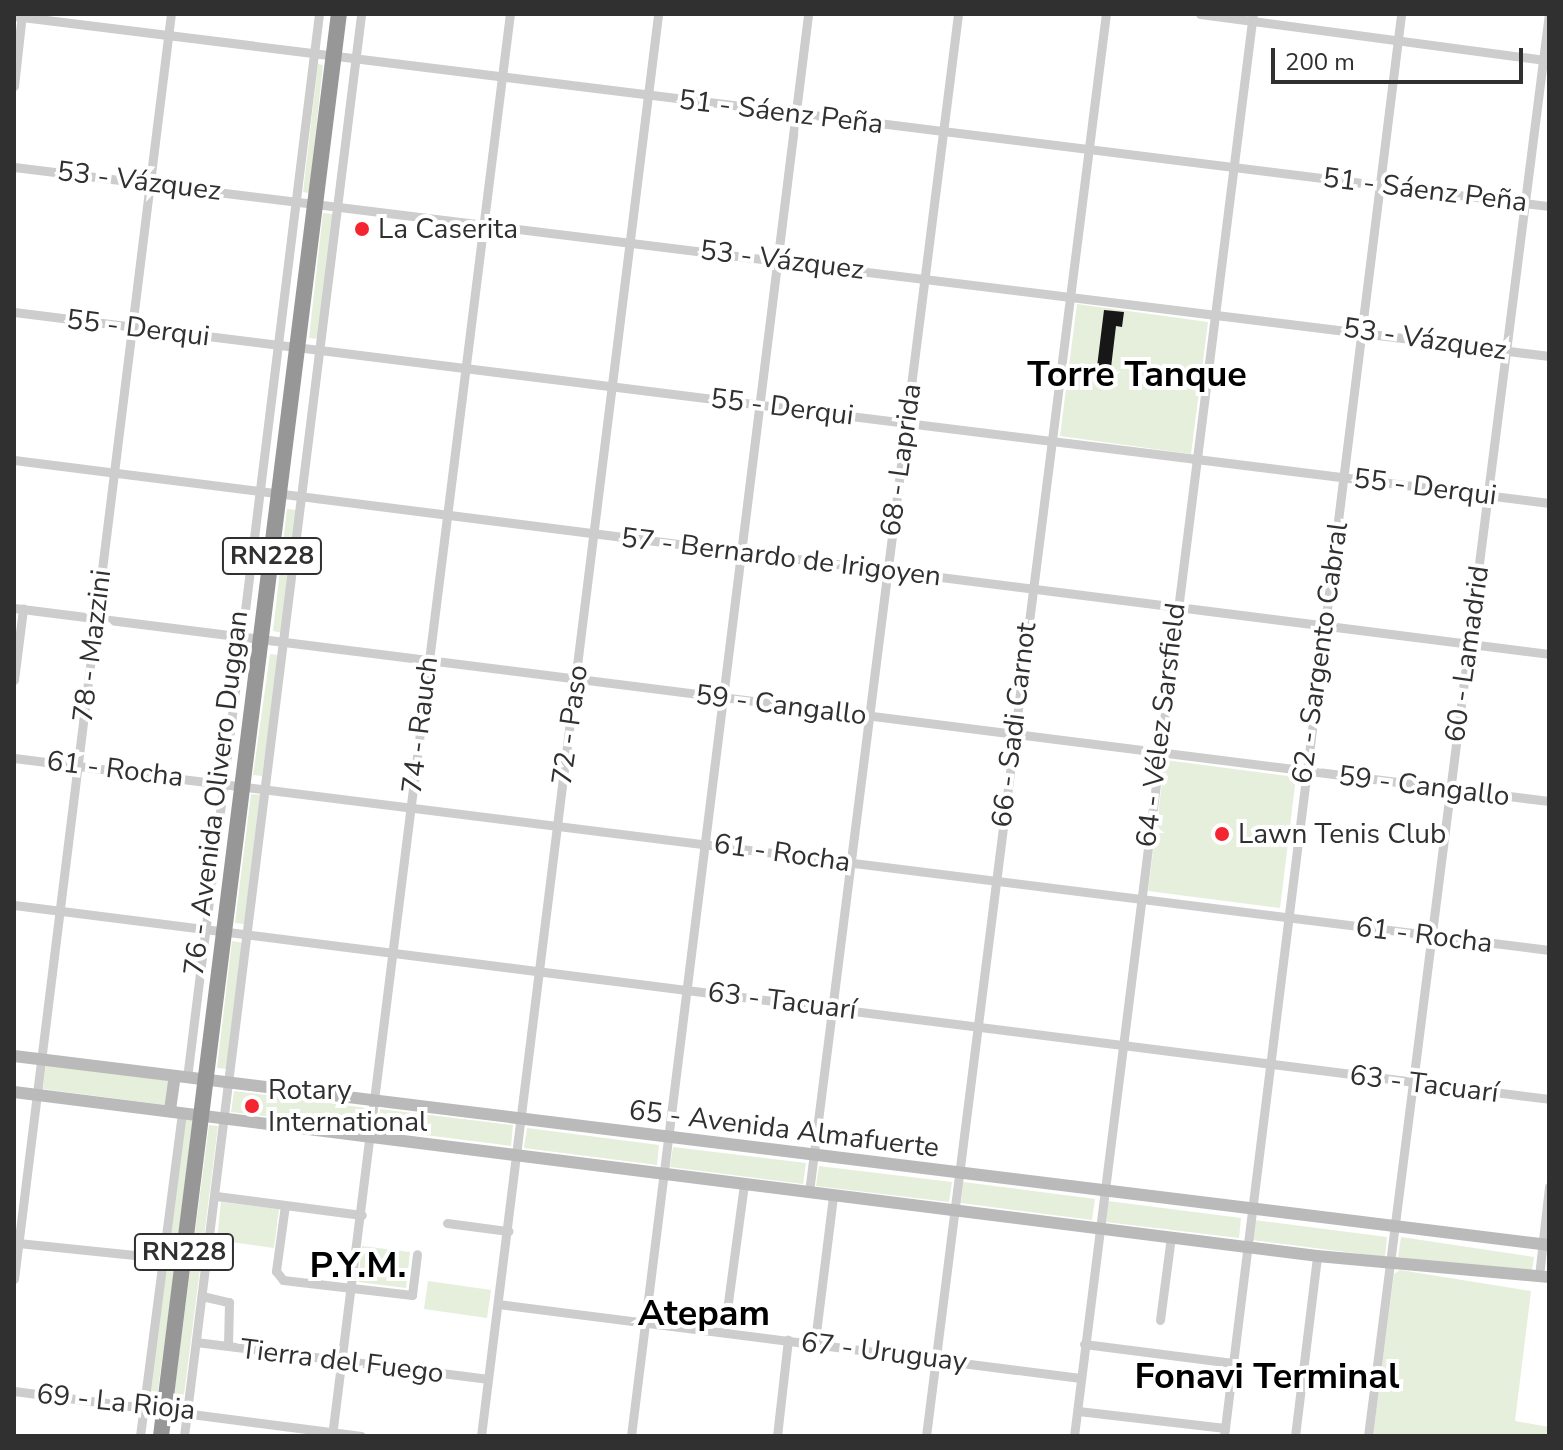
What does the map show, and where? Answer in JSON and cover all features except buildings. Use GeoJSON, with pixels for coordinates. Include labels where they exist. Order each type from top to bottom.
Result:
{"type":"FeatureCollection","features":[{"type":"Feature","properties":{"kind":"highway","name":"76 - Avenida Olivero Duggan"},"geometry":{"type":"LineString","coordinates":[[161,1436],[208,1081],[339,14]]}},
{"type":"Feature","properties":{"kind":"main road","name":"65 - Avenida Almafuerte"},"geometry":{"type":"LineString","coordinates":[[14,1056],[1393,1230],[1545,1245]]}},
{"type":"Feature","properties":{"kind":"main road"},"geometry":{"type":"LineString","coordinates":[[176,1111],[181,1077]]}},
{"type":"Feature","properties":{"kind":"main road","name":"65 - Avenida Almafuerte"},"geometry":{"type":"LineString","coordinates":[[14,1092],[1317,1256],[1544,1276]]}},
{"type":"Feature","properties":{"kind":"street","name":"78 - Mazzini"},"geometry":{"type":"LineString","coordinates":[[14,1279],[171,14]]}},
{"type":"Feature","properties":{"kind":"street","name":"76 - Avenida Olivero Duggan"},"geometry":{"type":"LineString","coordinates":[[181,1077],[207,929],[319,14]]}},
{"type":"Feature","properties":{"kind":"street","name":"76 - Avenida Olivero Duggan"},"geometry":{"type":"LineString","coordinates":[[184,1436],[285,645],[361,14]]}},
{"type":"Feature","properties":{"kind":"street","name":"74 - Rauch"},"geometry":{"type":"LineString","coordinates":[[332,1434],[372,1136],[410,806],[510,14]]}},
{"type":"Feature","properties":{"kind":"street","name":"72 - Paso"},"geometry":{"type":"LineString","coordinates":[[481,1436],[658,14]]}},
{"type":"Feature","properties":{"kind":"street"},"geometry":{"type":"LineString","coordinates":[[631,1436],[720,698],[808,14]]}},
{"type":"Feature","properties":{"kind":"street","name":"68 - Laprida"},"geometry":{"type":"LineString","coordinates":[[809,1192],[866,716],[958,14]]}},
{"type":"Feature","properties":{"kind":"street","name":"66 - Sadi Carnot"},"geometry":{"type":"LineString","coordinates":[[926,1436],[1012,732],[1053,440],[1106,14]]}},
{"type":"Feature","properties":{"kind":"street"},"geometry":{"type":"LineString","coordinates":[[1200,14],[1252,18],[1546,60]]}},
{"type":"Feature","properties":{"kind":"street","name":"62 - Sargento Cabral"},"geometry":{"type":"LineString","coordinates":[[1224,1432],[1248,1212],[1364,330],[1401,14]]}},
{"type":"Feature","properties":{"kind":"street","name":"60 - Lamadrid"},"geometry":{"type":"LineString","coordinates":[[1368,1436],[1467,643],[1546,60],[1549,14]]}},
{"type":"Feature","properties":{"kind":"street","name":"51 - Sáenz Peña"},"geometry":{"type":"LineString","coordinates":[[19,16],[1549,206]]}},
{"type":"Feature","properties":{"kind":"street"},"geometry":{"type":"LineString","coordinates":[[14,86],[19,16]]}},
{"type":"Feature","properties":{"kind":"street","name":"64 - Vélez Sarsfield"},"geometry":{"type":"LineString","coordinates":[[1074,1436],[1157,752],[1252,18]]}},
{"type":"Feature","properties":{"kind":"street","name":"53 - Vázquez"},"geometry":{"type":"LineString","coordinates":[[14,167],[1364,330],[1549,356]]}},
{"type":"Feature","properties":{"kind":"street","name":"55 - Derqui"},"geometry":{"type":"LineString","coordinates":[[14,312],[1549,503]]}},
{"type":"Feature","properties":{"kind":"street","name":"57 - Bernardo de Irigoyen"},"geometry":{"type":"LineString","coordinates":[[14,460],[262,495],[1549,654]]}},
{"type":"Feature","properties":{"kind":"street"},"geometry":{"type":"LineString","coordinates":[[14,680],[19,609]]}},
{"type":"Feature","properties":{"kind":"street","name":"59 - Cangallo"},"geometry":{"type":"LineString","coordinates":[[19,609],[285,645],[1012,732],[1450,791],[1549,801]]}},
{"type":"Feature","properties":{"kind":"street","name":"61 - Rocha"},"geometry":{"type":"LineString","coordinates":[[14,758],[266,787],[1549,950]]}},
{"type":"Feature","properties":{"kind":"street","name":"63 - Tacuarí"},"geometry":{"type":"LineString","coordinates":[[14,905],[1549,1099]]}},
{"type":"Feature","properties":{"kind":"street"},"geometry":{"type":"LineString","coordinates":[[140,1436],[176,1111]]}},
{"type":"Feature","properties":{"kind":"street"},"geometry":{"type":"LineString","coordinates":[[724,1332],[744,1184]]}},
{"type":"Feature","properties":{"kind":"street"},"geometry":{"type":"LineString","coordinates":[[1544,1276],[1549,1187]]}},
{"type":"Feature","properties":{"kind":"street"},"geometry":{"type":"LineString","coordinates":[[216,1196],[362,1215]]}},
{"type":"Feature","properties":{"kind":"street"},"geometry":{"type":"LineString","coordinates":[[815,1341],[833,1196]]}},
{"type":"Feature","properties":{"kind":"street"},"geometry":{"type":"LineString","coordinates":[[285,1205],[278,1277],[350,1290],[412,1295],[417,1254]]}},
{"type":"Feature","properties":{"kind":"street"},"geometry":{"type":"LineString","coordinates":[[447,1223],[508,1231]]}},
{"type":"Feature","properties":{"kind":"street"},"geometry":{"type":"LineString","coordinates":[[1160,1320],[1171,1237]]}},
{"type":"Feature","properties":{"kind":"street"},"geometry":{"type":"LineString","coordinates":[[18,1243],[183,1260]]}},
{"type":"Feature","properties":{"kind":"street"},"geometry":{"type":"LineString","coordinates":[[1295,1436],[1317,1256]]}},
{"type":"Feature","properties":{"kind":"street"},"geometry":{"type":"LineString","coordinates":[[202,1296],[229,1302],[228,1346]]}},
{"type":"Feature","properties":{"kind":"street","name":"67 - Uruguay"},"geometry":{"type":"LineString","coordinates":[[498,1304],[815,1341],[1080,1378]]}},
{"type":"Feature","properties":{"kind":"street"},"geometry":{"type":"LineString","coordinates":[[777,1436],[788,1340]]}},
{"type":"Feature","properties":{"kind":"street","name":"Tierra del Fuego"},"geometry":{"type":"LineString","coordinates":[[196,1342],[487,1379]]}},
{"type":"Feature","properties":{"kind":"street"},"geometry":{"type":"LineString","coordinates":[[1084,1344],[1233,1363]]}},
{"type":"Feature","properties":{"kind":"street","name":"69 - La Rioja"},"geometry":{"type":"LineString","coordinates":[[14,1391],[165,1406],[332,1434],[361,1436]]}},
{"type":"Feature","properties":{"kind":"street"},"geometry":{"type":"LineString","coordinates":[[1078,1411],[1224,1432]]}},
{"type":"Feature","properties":{"kind":"green space"},"geometry":{"type":"Polygon","coordinates":[[[318,64],[323,65],[309,193],[303,192],[318,64]]]}},
{"type":"Feature","properties":{"kind":"green space"},"geometry":{"type":"Polygon","coordinates":[[[323,213],[333,214],[319,339],[309,338],[323,213]]]}},
{"type":"Feature","properties":{"kind":"green space"},"geometry":{"type":"Polygon","coordinates":[[[1077,304],[1208,322],[1191,454],[1060,436],[1077,304]]]}},
{"type":"Feature","properties":{"kind":"green space"},"geometry":{"type":"Polygon","coordinates":[[[287,509],[297,510],[283,633],[273,631],[287,509]]]}},
{"type":"Feature","properties":{"kind":"green space"},"geometry":{"type":"Polygon","coordinates":[[[270,654],[279,655],[262,776],[253,775],[270,654]]]}},
{"type":"Feature","properties":{"kind":"green space","name":"Lawn Tenis Club"},"geometry":{"type":"Polygon","coordinates":[[[1165,760],[1296,777],[1280,908],[1148,891],[1165,760]]]}},
{"type":"Feature","properties":{"kind":"green space"},"geometry":{"type":"Polygon","coordinates":[[[251,794],[260,795],[244,924],[235,923],[251,794]]]}},
{"type":"Feature","properties":{"kind":"green space"},"geometry":{"type":"Polygon","coordinates":[[[232,941],[244,943],[229,1069],[217,1068],[232,941]]]}},
{"type":"Feature","properties":{"kind":"green space"},"geometry":{"type":"Polygon","coordinates":[[[46,1064],[169,1081],[166,1105],[43,1089],[46,1064]]]}},
{"type":"Feature","properties":{"kind":"green space"},"geometry":{"type":"Polygon","coordinates":[[[234,1091],[367,1108],[364,1128],[231,1112],[234,1091]]]}},
{"type":"Feature","properties":{"kind":"green space"},"geometry":{"type":"Polygon","coordinates":[[[380,1109],[513,1125],[511,1146],[378,1129],[380,1109]]]}},
{"type":"Feature","properties":{"kind":"green space"},"geometry":{"type":"Polygon","coordinates":[[[186,1119],[194,1120],[176,1254],[168,1253],[186,1119]]]}},
{"type":"Feature","properties":{"kind":"green space"},"geometry":{"type":"Polygon","coordinates":[[[209,1125],[218,1126],[183,1403],[173,1402],[209,1125]]]}},
{"type":"Feature","properties":{"kind":"green space"},"geometry":{"type":"Polygon","coordinates":[[[527,1128],[659,1145],[657,1165],[524,1148],[527,1128]]]}},
{"type":"Feature","properties":{"kind":"green space"},"geometry":{"type":"Polygon","coordinates":[[[673,1147],[806,1163],[803,1184],[670,1167],[673,1147]]]}},
{"type":"Feature","properties":{"kind":"green space"},"geometry":{"type":"Polygon","coordinates":[[[819,1166],[952,1182],[949,1202],[816,1186],[819,1166]]]}},
{"type":"Feature","properties":{"kind":"green space"},"geometry":{"type":"Polygon","coordinates":[[[963,1182],[1095,1199],[1092,1220],[961,1203],[963,1182]]]}},
{"type":"Feature","properties":{"kind":"green space"},"geometry":{"type":"Polygon","coordinates":[[[1108,1201],[1241,1218],[1239,1238],[1106,1222],[1108,1201]]]}},
{"type":"Feature","properties":{"kind":"green space"},"geometry":{"type":"Polygon","coordinates":[[[221,1202],[279,1209],[274,1248],[217,1240],[221,1202]]]}},
{"type":"Feature","properties":{"kind":"green space"},"geometry":{"type":"Polygon","coordinates":[[[1254,1220],[1387,1237],[1385,1257],[1252,1240],[1254,1220]]]}},
{"type":"Feature","properties":{"kind":"green space"},"geometry":{"type":"Polygon","coordinates":[[[1401,1237],[1534,1257],[1531,1277],[1398,1257],[1401,1237]]]}},
{"type":"Feature","properties":{"kind":"green space"},"geometry":{"type":"Polygon","coordinates":[[[362,1246],[410,1252],[406,1288],[358,1282],[362,1246]]]}},
{"type":"Feature","properties":{"kind":"green space"},"geometry":{"type":"Polygon","coordinates":[[[167,1266],[175,1267],[157,1397],[149,1396],[167,1266]]]}},
{"type":"Feature","properties":{"kind":"green space"},"geometry":{"type":"Polygon","coordinates":[[[1400,1270],[1531,1291],[1515,1421],[1549,1427],[1549,1436],[1373,1436],[1394,1274],[1400,1270]]]}},
{"type":"Feature","properties":{"kind":"green space"},"geometry":{"type":"Polygon","coordinates":[[[428,1281],[491,1290],[487,1318],[424,1309],[428,1281]]]}},
{"type":"Feature","properties":{"kind":"place","name":"La Caserita"},"geometry":{"type":"Point","coordinates":[362,229]}},
{"type":"Feature","properties":{"kind":"place","name":"Lawn Tenis Club"},"geometry":{"type":"Point","coordinates":[1222,834]}},
{"type":"Feature","properties":{"kind":"place","name":"Rotary International"},"geometry":{"type":"Point","coordinates":[252,1106]}},
{"type":"Feature","properties":{"kind":"district","name":"Torre Tanque"},"geometry":{"type":"Point","coordinates":[1137,375]}},
{"type":"Feature","properties":{"kind":"district","name":"P.Y.M."},"geometry":{"type":"Point","coordinates":[358,1266]}},
{"type":"Feature","properties":{"kind":"district","name":"Atepam"},"geometry":{"type":"Point","coordinates":[704,1314]}},
{"type":"Feature","properties":{"kind":"district","name":"Fonavi Terminal"},"geometry":{"type":"Point","coordinates":[1267,1377]}}]}
